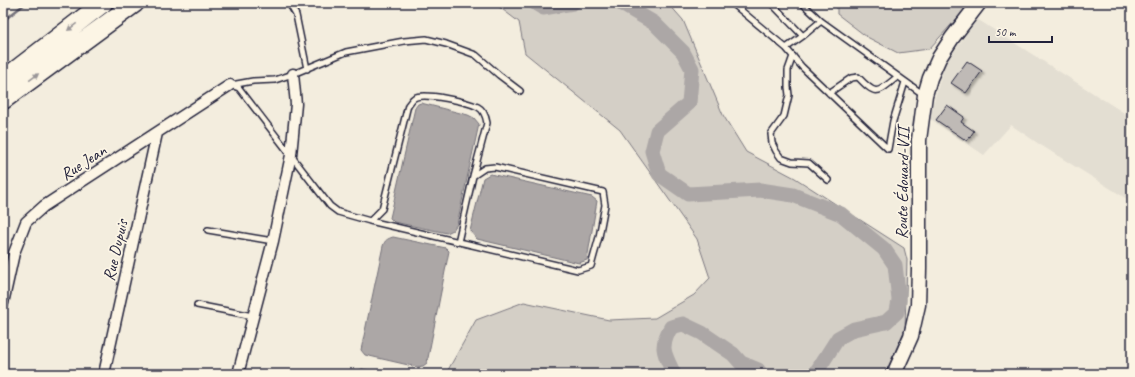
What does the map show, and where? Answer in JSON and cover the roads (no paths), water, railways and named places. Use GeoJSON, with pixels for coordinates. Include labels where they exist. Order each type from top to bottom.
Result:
{"type":"FeatureCollection","features":[{"type":"Feature","properties":{"kind":"highway"},"geometry":{"type":"LineString","coordinates":[[3,80],[103,3]]}},
{"type":"Feature","properties":{"kind":"highway"},"geometry":{"type":"LineString","coordinates":[[3,100],[135,3]]}},
{"type":"Feature","properties":{"kind":"main road","name":"Route Édouard-VII"},"geometry":{"type":"LineString","coordinates":[[894,374],[911,336],[918,305],[919,140],[925,96],[930,78],[939,58],[952,38],[979,3]]}},
{"type":"Feature","properties":{"kind":"street"},"geometry":{"type":"LineString","coordinates":[[238,374],[273,241],[291,155],[296,104],[293,74]]}},
{"type":"Feature","properties":{"kind":"street","name":"Rue Jean"},"geometry":{"type":"LineString","coordinates":[[3,303],[14,253],[26,222],[44,206],[230,85]]}},
{"type":"Feature","properties":{"kind":"street","name":"Rue Dupuis"},"geometry":{"type":"LineString","coordinates":[[104,374],[157,133]]}},
{"type":"Feature","properties":{"kind":"lane"},"geometry":{"type":"LineString","coordinates":[[289,3],[296,15],[307,69]]}},
{"type":"Feature","properties":{"kind":"lane"},"geometry":{"type":"LineString","coordinates":[[732,3],[786,48],[802,67],[888,149],[894,120],[905,82]]}},
{"type":"Feature","properties":{"kind":"lane"},"geometry":{"type":"LineString","coordinates":[[802,3],[821,21],[925,96]]}},
{"type":"Feature","properties":{"kind":"lane"},"geometry":{"type":"LineString","coordinates":[[773,5],[803,36]]}},
{"type":"Feature","properties":{"kind":"lane"},"geometry":{"type":"LineString","coordinates":[[786,48],[821,21]]}},
{"type":"Feature","properties":{"kind":"lane"},"geometry":{"type":"LineString","coordinates":[[230,85],[252,81],[275,80],[307,69],[346,52],[404,41],[426,39],[446,44],[476,55],[499,76],[520,91]]}},
{"type":"Feature","properties":{"kind":"lane"},"geometry":{"type":"LineString","coordinates":[[793,56],[788,70],[789,95],[784,116],[771,134],[772,142],[781,158],[792,162],[809,163],[828,180]]}},
{"type":"Feature","properties":{"kind":"lane"},"geometry":{"type":"LineString","coordinates":[[829,93],[851,78],[858,77],[874,91],[879,91],[898,77]]}},
{"type":"Feature","properties":{"kind":"lane"},"geometry":{"type":"LineString","coordinates":[[230,85],[239,88],[330,206],[338,212],[370,221],[578,270],[591,266],[599,237],[605,205],[603,192],[495,167],[485,168],[473,176]]}},
{"type":"Feature","properties":{"kind":"lane"},"geometry":{"type":"LineString","coordinates":[[370,221],[382,209],[408,105],[415,97],[424,95],[448,98],[480,108],[486,115],[487,123],[458,242]]}},
{"type":"Feature","properties":{"kind":"lane"},"geometry":{"type":"LineString","coordinates":[[208,230],[273,241]]}},
{"type":"Feature","properties":{"kind":"lane"},"geometry":{"type":"LineString","coordinates":[[197,305],[253,316]]}},
{"type":"Feature","properties":{"kind":"waterway"},"geometry":{"type":"LineString","coordinates":[[3,21],[26,3]]}},
{"type":"Feature","properties":{"kind":"waterway"},"geometry":{"type":"LineString","coordinates":[[535,3],[543,8],[573,3]]}},
{"type":"Feature","properties":{"kind":"waterway"},"geometry":{"type":"LineString","coordinates":[[620,3],[654,23],[683,52],[692,69],[689,103],[657,131],[652,151],[659,174],[688,194],[760,190],[793,195],[841,214],[884,249],[895,265],[899,300],[897,312],[886,322],[854,329],[838,338],[815,374]]}},
{"type":"Feature","properties":{"kind":"waterway"},"geometry":{"type":"LineString","coordinates":[[674,374],[665,355],[665,340],[671,327],[683,324],[702,333],[733,354],[741,363],[758,370],[761,374]]}}]}
